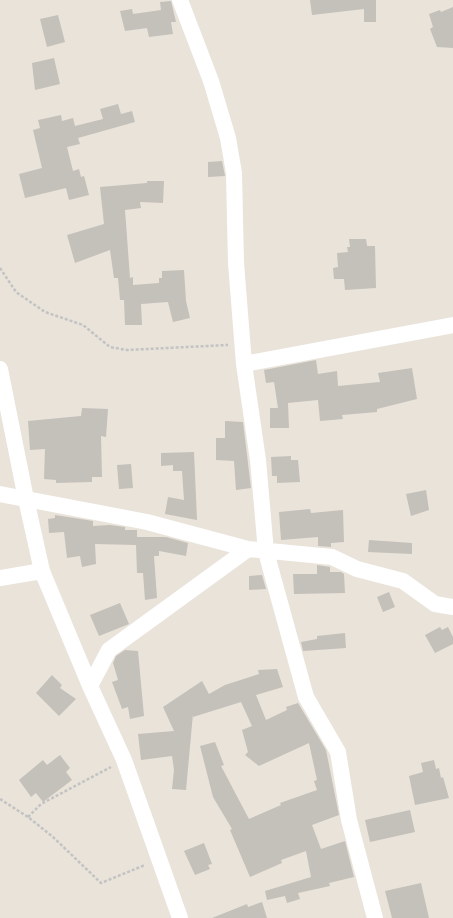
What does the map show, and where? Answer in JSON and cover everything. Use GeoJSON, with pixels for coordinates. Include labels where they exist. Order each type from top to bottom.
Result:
{"type":"FeatureCollection","features":[{"type":"Feature","properties":{"kind":"street"},"geometry":{"type":"LineString","coordinates":[[180,0],[211,81],[228,138],[234,173],[236,263],[244,364],[258,460],[266,552],[306,697],[338,752],[349,820],[375,918]]}},
{"type":"Feature","properties":{"kind":"street"},"geometry":{"type":"LineString","coordinates":[[244,364],[453,325]]}},
{"type":"Feature","properties":{"kind":"street"},"geometry":{"type":"LineString","coordinates":[[0,369],[42,571],[90,686],[124,760],[180,918]]}},
{"type":"Feature","properties":{"kind":"street"},"geometry":{"type":"LineString","coordinates":[[0,494],[147,522],[248,549],[266,552],[332,557],[357,568],[403,581],[435,604],[453,607]]}},
{"type":"Feature","properties":{"kind":"street"},"geometry":{"type":"LineString","coordinates":[[90,686],[109,650],[248,549]]}},
{"type":"Feature","properties":{"kind":"street"},"geometry":{"type":"LineString","coordinates":[[0,578],[42,571]]}},
{"type":"Feature","properties":{"kind":"path"},"geometry":{"type":"LineString","coordinates":[[0,268],[16,292],[45,312],[83,325],[110,348],[128,350],[243,344]]}},
{"type":"Feature","properties":{"kind":"path"},"geometry":{"type":"LineString","coordinates":[[28,817],[41,804],[124,760]]}},
{"type":"Feature","properties":{"kind":"path"},"geometry":{"type":"LineString","coordinates":[[0,799],[28,817],[53,837],[100,883],[160,859]]}},
{"type":"Feature","properties":{"kind":"building"},"geometry":{"type":"Polygon","coordinates":[[[310,0],[376,0],[376,22],[364,22],[364,9],[312,15],[310,0]]]}},
{"type":"Feature","properties":{"kind":"building"},"geometry":{"type":"Polygon","coordinates":[[[171,1],[176,22],[171,22],[173,34],[149,37],[147,28],[125,31],[120,11],[132,9],[133,14],[161,10],[160,2],[171,1]]]}},
{"type":"Feature","properties":{"kind":"building"},"geometry":{"type":"Polygon","coordinates":[[[453,7],[453,48],[437,47],[430,29],[433,27],[429,14],[440,10],[441,12],[453,7]]]}},
{"type":"Feature","properties":{"kind":"building"},"geometry":{"type":"Polygon","coordinates":[[[58,15],[65,42],[47,47],[40,19],[58,15]]]}},
{"type":"Feature","properties":{"kind":"building"},"geometry":{"type":"Polygon","coordinates":[[[54,58],[60,84],[35,90],[32,63],[54,58]]]}},
{"type":"Feature","properties":{"kind":"building"},"geometry":{"type":"Polygon","coordinates":[[[118,104],[121,114],[132,111],[135,122],[78,138],[80,144],[67,147],[73,171],[79,169],[81,177],[84,176],[89,195],[69,200],[66,188],[25,198],[19,174],[42,168],[33,130],[40,128],[38,120],[61,115],[62,121],[73,118],[75,126],[103,119],[100,109],[118,104]]]}},
{"type":"Feature","properties":{"kind":"building"},"geometry":{"type":"Polygon","coordinates":[[[222,161],[225,176],[208,177],[208,162],[222,161]]]}},
{"type":"Feature","properties":{"kind":"building"},"geometry":{"type":"Polygon","coordinates":[[[147,181],[164,181],[163,203],[140,202],[141,208],[125,210],[130,278],[133,277],[133,285],[159,283],[159,278],[162,278],[162,271],[184,270],[186,301],[190,318],[173,322],[168,302],[141,304],[142,325],[125,325],[124,300],[120,300],[118,278],[114,278],[110,250],[75,263],[67,235],[104,224],[100,187],[147,183],[147,181]]]}},
{"type":"Feature","properties":{"kind":"building"},"geometry":{"type":"Polygon","coordinates":[[[349,239],[366,239],[367,246],[375,246],[376,288],[345,290],[344,279],[334,279],[333,268],[338,267],[337,253],[348,252],[347,247],[350,247],[349,239]]]}},
{"type":"Feature","properties":{"kind":"building"},"geometry":{"type":"Polygon","coordinates":[[[316,360],[318,374],[337,371],[338,386],[380,382],[378,373],[412,368],[417,399],[377,409],[377,412],[342,415],[343,419],[320,421],[318,400],[288,403],[289,428],[270,428],[270,408],[278,408],[274,382],[266,383],[264,370],[316,360]]]}},
{"type":"Feature","properties":{"kind":"building"},"geometry":{"type":"Polygon","coordinates":[[[82,408],[108,409],[106,437],[101,436],[102,477],[92,477],[92,482],[56,483],[56,480],[44,479],[45,449],[30,450],[28,421],[81,416],[82,408]]]}},
{"type":"Feature","properties":{"kind":"building"},"geometry":{"type":"Polygon","coordinates":[[[225,421],[243,422],[251,488],[236,490],[234,461],[216,460],[216,438],[225,438],[225,421]]]}},
{"type":"Feature","properties":{"kind":"building"},"geometry":{"type":"Polygon","coordinates":[[[194,452],[197,520],[165,514],[168,497],[184,500],[182,471],[173,471],[173,465],[161,466],[161,453],[194,452]]]}},
{"type":"Feature","properties":{"kind":"building"},"geometry":{"type":"Polygon","coordinates":[[[291,456],[291,460],[298,460],[300,482],[277,483],[277,476],[272,476],[271,457],[291,456]]]}},
{"type":"Feature","properties":{"kind":"building"},"geometry":{"type":"Polygon","coordinates":[[[131,464],[133,488],[119,489],[117,465],[131,464]]]}},
{"type":"Feature","properties":{"kind":"building"},"geometry":{"type":"Polygon","coordinates":[[[426,490],[429,510],[411,516],[406,494],[426,490]]]}},
{"type":"Feature","properties":{"kind":"building"},"geometry":{"type":"Polygon","coordinates":[[[310,509],[311,513],[343,510],[344,542],[331,543],[331,547],[318,546],[318,537],[281,540],[279,512],[310,509]]]}},
{"type":"Feature","properties":{"kind":"building"},"geometry":{"type":"Polygon","coordinates":[[[55,515],[93,521],[93,526],[110,525],[125,527],[125,530],[137,530],[137,537],[166,537],[188,543],[186,556],[159,551],[159,556],[154,556],[157,598],[145,600],[143,573],[137,573],[136,545],[95,544],[96,564],[82,567],[80,556],[67,558],[64,532],[49,533],[48,519],[55,518],[55,515]]]}},
{"type":"Feature","properties":{"kind":"building"},"geometry":{"type":"Polygon","coordinates":[[[369,540],[412,543],[412,554],[368,552],[369,540]]]}},
{"type":"Feature","properties":{"kind":"building"},"geometry":{"type":"Polygon","coordinates":[[[317,565],[330,567],[330,572],[341,572],[344,574],[345,593],[294,594],[293,574],[317,574],[317,565]]]}},
{"type":"Feature","properties":{"kind":"building"},"geometry":{"type":"Polygon","coordinates":[[[262,575],[266,589],[249,590],[249,576],[262,575]]]}},
{"type":"Feature","properties":{"kind":"building"},"geometry":{"type":"Polygon","coordinates":[[[389,592],[395,607],[383,612],[377,597],[389,592]]]}},
{"type":"Feature","properties":{"kind":"building"},"geometry":{"type":"Polygon","coordinates":[[[120,603],[129,624],[99,636],[90,615],[120,603]]]}},
{"type":"Feature","properties":{"kind":"building"},"geometry":{"type":"Polygon","coordinates":[[[440,627],[442,630],[448,627],[453,637],[453,644],[435,653],[425,635],[440,627]]]}},
{"type":"Feature","properties":{"kind":"building"},"geometry":{"type":"Polygon","coordinates":[[[345,633],[346,648],[303,651],[301,642],[317,639],[317,636],[345,633]]]}},
{"type":"Feature","properties":{"kind":"building"},"geometry":{"type":"Polygon","coordinates":[[[125,650],[138,651],[144,716],[130,719],[128,707],[122,709],[112,682],[118,680],[113,663],[116,656],[125,650]]]}},
{"type":"Feature","properties":{"kind":"building"},"geometry":{"type":"Polygon","coordinates":[[[277,669],[283,687],[256,695],[266,720],[287,710],[286,707],[298,703],[326,750],[339,815],[312,825],[321,849],[345,841],[354,877],[329,883],[330,886],[298,893],[300,899],[287,903],[285,896],[267,900],[265,891],[311,877],[306,851],[281,860],[282,863],[250,877],[230,830],[232,829],[213,797],[200,746],[215,742],[224,765],[221,766],[249,819],[281,805],[280,803],[317,790],[314,781],[317,780],[309,743],[259,766],[245,755],[248,752],[242,730],[252,726],[241,702],[193,717],[193,714],[186,790],[172,789],[174,770],[172,756],[141,760],[138,734],[174,731],[163,707],[202,681],[209,694],[225,685],[259,674],[258,670],[277,669]]]}},
{"type":"Feature","properties":{"kind":"building"},"geometry":{"type":"Polygon","coordinates":[[[52,675],[62,685],[60,688],[76,699],[59,716],[36,693],[52,675]]]}},
{"type":"Feature","properties":{"kind":"building"},"geometry":{"type":"Polygon","coordinates":[[[60,755],[70,768],[66,772],[72,780],[43,802],[36,793],[31,797],[19,780],[43,760],[47,765],[60,755]]]}},
{"type":"Feature","properties":{"kind":"building"},"geometry":{"type":"Polygon","coordinates":[[[434,760],[436,769],[439,768],[441,778],[443,777],[449,798],[415,805],[409,776],[423,772],[421,763],[434,760]]]}},
{"type":"Feature","properties":{"kind":"building"},"geometry":{"type":"Polygon","coordinates":[[[410,810],[415,832],[370,842],[365,820],[410,810]]]}},
{"type":"Feature","properties":{"kind":"building"},"geometry":{"type":"Polygon","coordinates":[[[204,843],[212,864],[208,865],[210,869],[195,875],[184,851],[204,843]]]}},
{"type":"Feature","properties":{"kind":"building"},"geometry":{"type":"Polygon","coordinates":[[[421,883],[429,918],[392,918],[385,891],[421,883]]]}},
{"type":"Feature","properties":{"kind":"building"},"geometry":{"type":"Polygon","coordinates":[[[262,902],[267,918],[212,918],[247,904],[248,907],[262,902]]]}}]}
